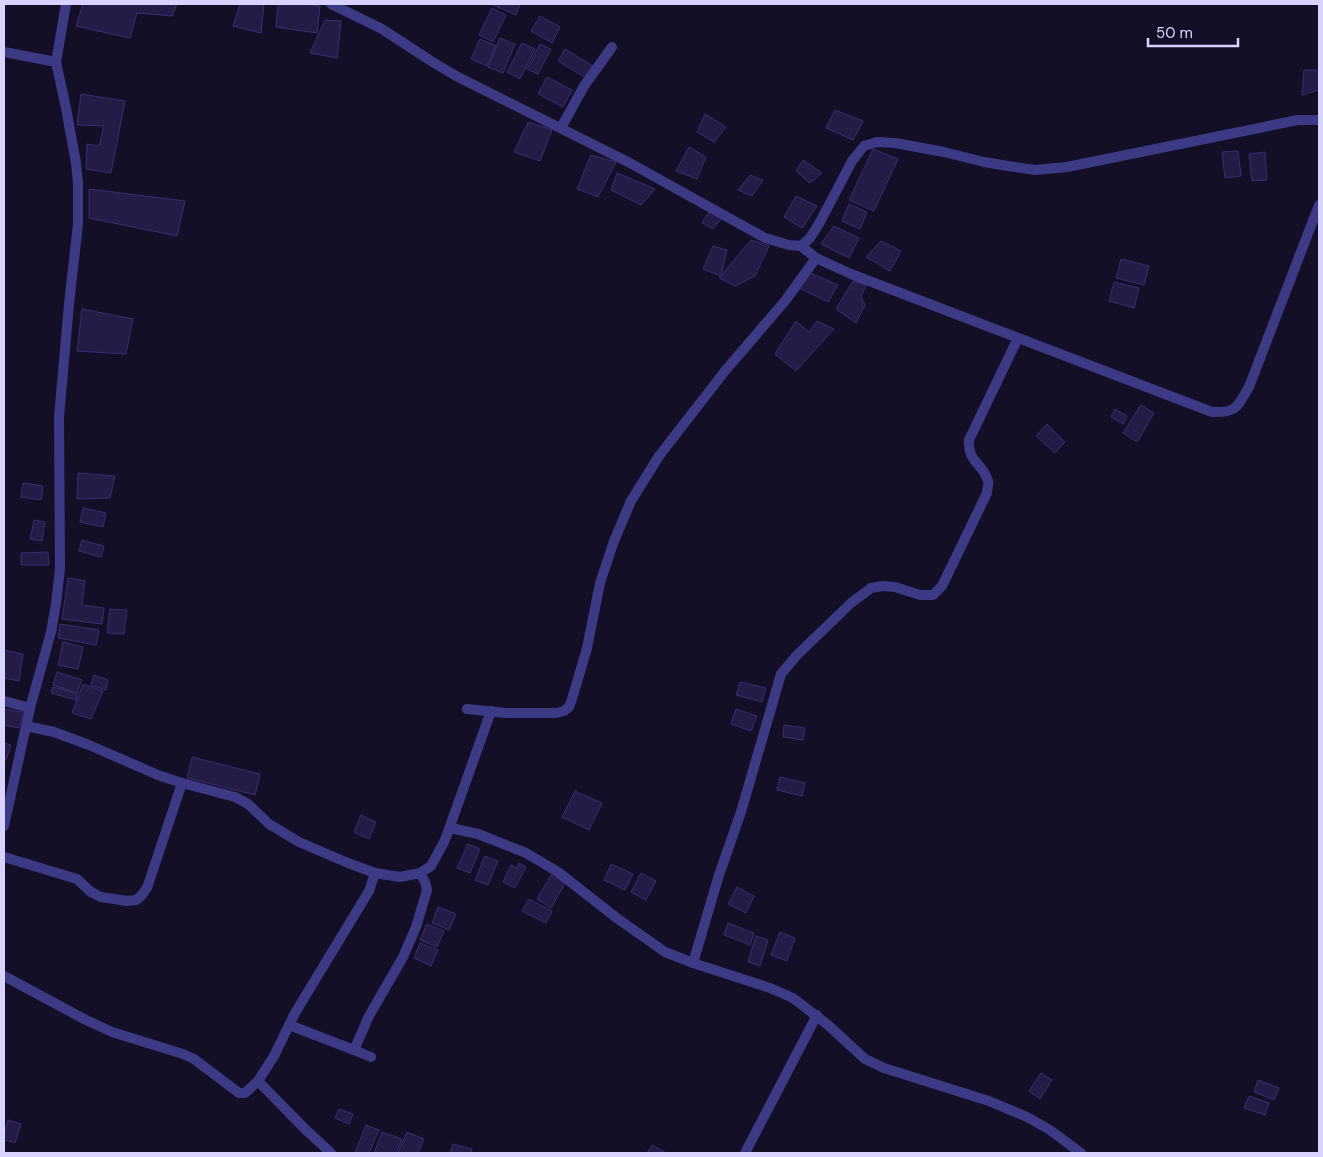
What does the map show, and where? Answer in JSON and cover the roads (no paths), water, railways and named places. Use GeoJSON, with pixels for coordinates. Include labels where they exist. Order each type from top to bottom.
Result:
{"type":"FeatureCollection","features":[{"type":"Feature","properties":{"kind":"street"},"geometry":{"type":"LineString","coordinates":[[4,826],[30,708],[51,632],[60,568],[59,417],[78,224],[76,163],[56,62],[66,4]]}},
{"type":"Feature","properties":{"kind":"street"},"geometry":{"type":"LineString","coordinates":[[331,4],[382,29],[456,76],[630,162],[765,238],[800,246],[816,258],[851,274],[1212,412],[1227,413],[1236,408],[1249,387],[1319,205]]}},
{"type":"Feature","properties":{"kind":"street"},"geometry":{"type":"LineString","coordinates":[[561,128],[584,86],[612,47]]}},
{"type":"Feature","properties":{"kind":"street"},"geometry":{"type":"LineString","coordinates":[[4,52],[56,62]]}},
{"type":"Feature","properties":{"kind":"street"},"geometry":{"type":"LineString","coordinates":[[800,246],[810,238],[820,222],[852,161],[864,146],[877,142],[905,145],[984,162],[1035,170],[1067,167],[1298,120],[1319,120]]}},
{"type":"Feature","properties":{"kind":"street"},"geometry":{"type":"LineString","coordinates":[[467,708],[506,713],[556,713],[564,711],[569,707],[587,648],[600,583],[614,540],[631,501],[659,456],[725,371],[785,301],[816,258]]}},
{"type":"Feature","properties":{"kind":"street"},"geometry":{"type":"LineString","coordinates":[[693,963],[719,875],[741,812],[781,674],[851,603],[871,588],[882,586],[895,587],[920,595],[933,595],[942,586],[987,493],[988,482],[971,457],[968,448],[969,440],[1018,338]]}},
{"type":"Feature","properties":{"kind":"street"},"geometry":{"type":"LineString","coordinates":[[4,701],[30,708]]}},
{"type":"Feature","properties":{"kind":"street"},"geometry":{"type":"LineString","coordinates":[[422,877],[431,866],[444,842],[491,711]]}},
{"type":"Feature","properties":{"kind":"street"},"geometry":{"type":"LineString","coordinates":[[26,726],[54,732],[158,775],[235,796],[248,804],[269,824],[299,842],[374,876],[422,877]]}},
{"type":"Feature","properties":{"kind":"street"},"geometry":{"type":"LineString","coordinates":[[4,857],[77,879],[91,892],[101,896],[127,901],[136,900],[147,888],[182,783]]}},
{"type":"Feature","properties":{"kind":"street"},"geometry":{"type":"LineString","coordinates":[[449,829],[478,834],[526,853],[558,872],[618,919],[665,952],[770,988],[793,998],[817,1016],[865,1059],[884,1068],[989,1101],[1027,1117],[1050,1130],[1081,1153]]}},
{"type":"Feature","properties":{"kind":"street"},"geometry":{"type":"LineString","coordinates":[[4,976],[112,1032],[194,1059],[239,1093],[251,1087],[274,1056],[295,1012],[369,891],[374,876]]}},
{"type":"Feature","properties":{"kind":"street"},"geometry":{"type":"LineString","coordinates":[[354,1050],[369,1016],[403,957],[416,927],[427,890],[422,877]]}},
{"type":"Feature","properties":{"kind":"street"},"geometry":{"type":"LineString","coordinates":[[745,1153],[817,1016]]}},
{"type":"Feature","properties":{"kind":"street"},"geometry":{"type":"LineString","coordinates":[[290,1025],[371,1058]]}},
{"type":"Feature","properties":{"kind":"street"},"geometry":{"type":"LineString","coordinates":[[251,1087],[305,1129],[331,1153]]}}]}
